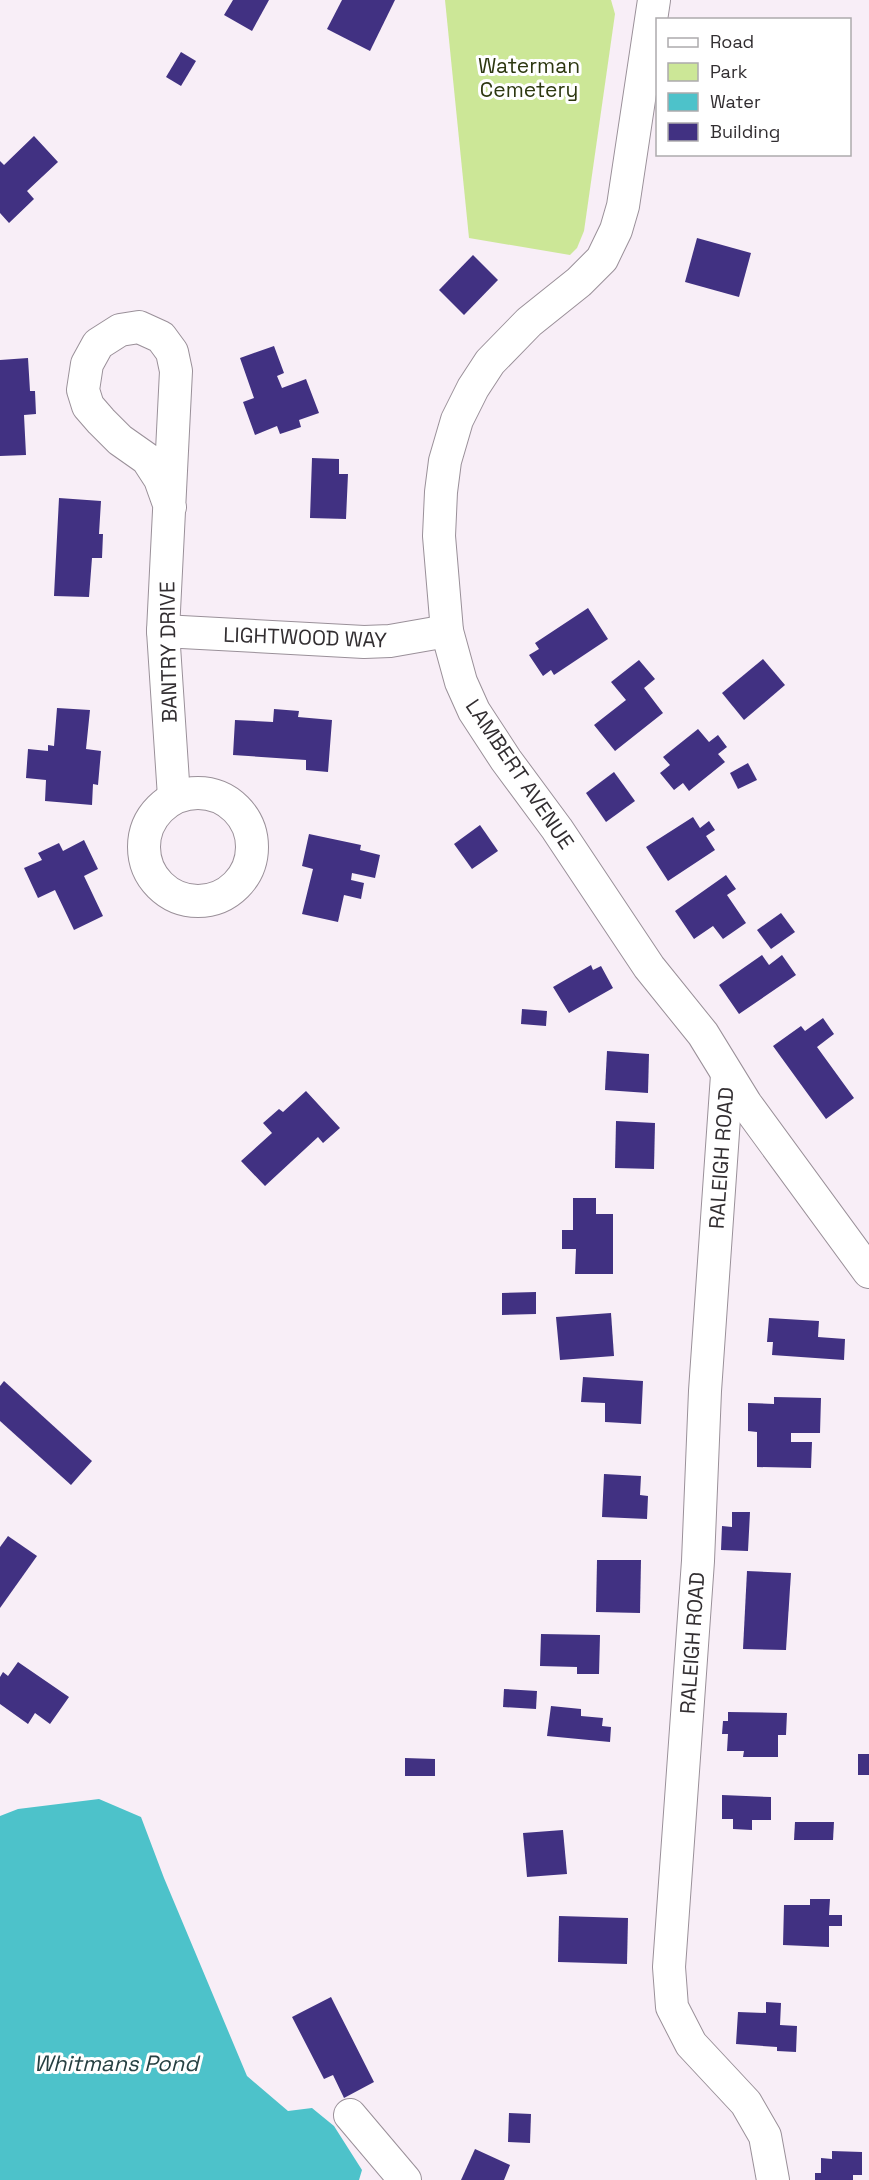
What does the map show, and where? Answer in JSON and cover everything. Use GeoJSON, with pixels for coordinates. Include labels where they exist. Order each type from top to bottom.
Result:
{"type":"FeatureCollection","features":[{"type":"Feature","properties":{"kind":"street","name":"LAMBERT AVENUE"},"geometry":{"type":"LineString","coordinates":[[654,0],[623,206],[616,230],[602,259],[579,282],[529,322],[490,362],[472,388],[457,420],[445,461],[441,492],[439,536],[447,631],[461,682],[474,711],[506,760],[557,829],[649,967],[703,1034],[727,1075],[869,1272]]}},
{"type":"Feature","properties":{"kind":"street","name":"BANTRY DRIVE"},"geometry":{"type":"LineString","coordinates":[[170,507],[160,479],[147,459],[120,440],[101,421],[88,406],[83,390],[87,364],[98,344],[120,330],[139,327],[161,337],[172,352],[176,371],[170,507],[163,631],[174,797]]}},
{"type":"Feature","properties":{"kind":"street","name":"LIGHTWOOD WAY"},"geometry":{"type":"LineString","coordinates":[[163,631],[364,642],[447,631]]}},
{"type":"Feature","properties":{"kind":"street","name":"RALEIGH ROAD"},"geometry":{"type":"LineString","coordinates":[[727,1075],[705,1391],[698,1573],[669,1967],[672,2007],[691,2044],[746,2103],[765,2136],[773,2180]]}},
{"type":"Feature","properties":{"kind":"street"},"geometry":{"type":"LineString","coordinates":[[350,2115],[405,2180]]}},
{"type":"Feature","properties":{"kind":"green space","name":"Waterman Cemetery"},"geometry":{"type":"Polygon","coordinates":[[[445,0],[611,0],[615,14],[584,231],[577,248],[570,255],[469,238],[445,0]]]}},
{"type":"Feature","properties":{"kind":"water","name":"Whitmans Pond"},"geometry":{"type":"Polygon","coordinates":[[[99,1799],[141,1817],[164,1878],[247,2076],[288,2111],[312,2108],[334,2126],[362,2170],[359,2180],[0,2180],[0,1816],[18,1809],[99,1799]]]}},
{"type":"Feature","properties":{"kind":"building"},"geometry":{"type":"Polygon","coordinates":[[[233,0],[269,0],[252,31],[224,15],[233,0]]]}},
{"type":"Feature","properties":{"kind":"building"},"geometry":{"type":"Polygon","coordinates":[[[342,0],[395,0],[370,51],[327,29],[342,0]]]}},
{"type":"Feature","properties":{"kind":"building"},"geometry":{"type":"Polygon","coordinates":[[[181,52],[196,61],[181,86],[166,77],[181,52]]]}},
{"type":"Feature","properties":{"kind":"building"},"geometry":{"type":"Polygon","coordinates":[[[34,136],[58,162],[27,191],[34,199],[9,223],[0,213],[0,161],[4,165],[34,136]]]}},
{"type":"Feature","properties":{"kind":"building"},"geometry":{"type":"Polygon","coordinates":[[[697,238],[751,253],[739,297],[685,282],[697,238]]]}},
{"type":"Feature","properties":{"kind":"building"},"geometry":{"type":"Polygon","coordinates":[[[473,255],[498,280],[464,315],[439,290],[473,255]]]}},
{"type":"Feature","properties":{"kind":"building"},"geometry":{"type":"Polygon","coordinates":[[[274,346],[284,373],[277,376],[282,388],[306,379],[319,413],[299,420],[301,427],[280,434],[277,426],[255,435],[243,402],[254,398],[240,358],[274,346]]]}},
{"type":"Feature","properties":{"kind":"building"},"geometry":{"type":"Polygon","coordinates":[[[28,358],[30,391],[35,391],[36,414],[24,415],[26,455],[0,456],[0,360],[28,358]]]}},
{"type":"Feature","properties":{"kind":"building"},"geometry":{"type":"Polygon","coordinates":[[[312,458],[339,459],[339,474],[348,474],[346,519],[310,518],[312,458]]]}},
{"type":"Feature","properties":{"kind":"building"},"geometry":{"type":"Polygon","coordinates":[[[59,498],[101,501],[99,534],[103,534],[102,558],[92,558],[89,597],[54,596],[59,498]]]}},
{"type":"Feature","properties":{"kind":"building"},"geometry":{"type":"Polygon","coordinates":[[[588,608],[608,639],[554,675],[551,670],[543,676],[529,655],[539,649],[535,643],[588,608]]]}},
{"type":"Feature","properties":{"kind":"building"},"geometry":{"type":"Polygon","coordinates":[[[763,659],[785,685],[744,720],[722,693],[763,659]]]}},
{"type":"Feature","properties":{"kind":"building"},"geometry":{"type":"Polygon","coordinates":[[[639,660],[655,679],[644,688],[663,713],[615,751],[594,725],[626,700],[611,682],[639,660]]]}},
{"type":"Feature","properties":{"kind":"building"},"geometry":{"type":"Polygon","coordinates":[[[57,708],[90,710],[86,749],[101,751],[98,785],[93,784],[92,805],[45,801],[46,780],[26,778],[28,749],[48,751],[48,745],[54,746],[57,708]]]}},
{"type":"Feature","properties":{"kind":"building"},"geometry":{"type":"Polygon","coordinates":[[[274,709],[299,711],[298,717],[332,720],[328,772],[306,770],[306,760],[233,755],[235,720],[273,722],[274,709]]]}},
{"type":"Feature","properties":{"kind":"building"},"geometry":{"type":"Polygon","coordinates":[[[698,729],[709,742],[718,735],[727,747],[718,754],[725,762],[689,791],[683,783],[674,790],[660,773],[670,765],[663,757],[698,729]]]}},
{"type":"Feature","properties":{"kind":"building"},"geometry":{"type":"Polygon","coordinates":[[[748,763],[757,780],[738,789],[730,773],[748,763]]]}},
{"type":"Feature","properties":{"kind":"building"},"geometry":{"type":"Polygon","coordinates":[[[614,772],[635,801],[606,822],[586,793],[614,772]]]}},
{"type":"Feature","properties":{"kind":"building"},"geometry":{"type":"Polygon","coordinates":[[[693,817],[700,828],[709,821],[715,830],[706,836],[715,850],[668,881],[646,847],[693,817]]]}},
{"type":"Feature","properties":{"kind":"building"},"geometry":{"type":"Polygon","coordinates":[[[480,825],[498,851],[472,869],[454,844],[480,825]]]}},
{"type":"Feature","properties":{"kind":"building"},"geometry":{"type":"Polygon","coordinates":[[[309,834],[361,845],[360,850],[380,855],[375,878],[352,873],[351,880],[364,883],[361,899],[344,895],[338,922],[302,914],[313,869],[302,866],[309,834]]]}},
{"type":"Feature","properties":{"kind":"building"},"geometry":{"type":"Polygon","coordinates":[[[84,840],[98,869],[84,876],[103,916],[74,930],[55,890],[38,898],[24,868],[42,860],[38,853],[59,843],[63,851],[84,840]]]}},
{"type":"Feature","properties":{"kind":"building"},"geometry":{"type":"Polygon","coordinates":[[[726,875],[736,889],[727,895],[746,923],[723,939],[713,926],[694,939],[675,911],[726,875]]]}},
{"type":"Feature","properties":{"kind":"building"},"geometry":{"type":"Polygon","coordinates":[[[781,913],[795,932],[771,949],[757,930],[781,913]]]}},
{"type":"Feature","properties":{"kind":"building"},"geometry":{"type":"Polygon","coordinates":[[[762,955],[769,965],[782,955],[796,975],[739,1014],[719,985],[762,955]]]}},
{"type":"Feature","properties":{"kind":"building"},"geometry":{"type":"Polygon","coordinates":[[[591,965],[593,970],[601,966],[613,988],[569,1013],[553,987],[591,965]]]}},
{"type":"Feature","properties":{"kind":"building"},"geometry":{"type":"Polygon","coordinates":[[[522,1009],[547,1011],[546,1026],[521,1024],[522,1009]]]}},
{"type":"Feature","properties":{"kind":"building"},"geometry":{"type":"Polygon","coordinates":[[[823,1018],[834,1034],[817,1047],[854,1098],[826,1119],[773,1046],[801,1026],[805,1031],[823,1018]]]}},
{"type":"Feature","properties":{"kind":"building"},"geometry":{"type":"Polygon","coordinates":[[[607,1051],[649,1054],[648,1093],[605,1090],[607,1051]]]}},
{"type":"Feature","properties":{"kind":"building"},"geometry":{"type":"Polygon","coordinates":[[[306,1091],[340,1128],[323,1143],[318,1137],[265,1186],[241,1161],[272,1133],[263,1123],[279,1109],[283,1112],[306,1091]]]}},
{"type":"Feature","properties":{"kind":"building"},"geometry":{"type":"Polygon","coordinates":[[[616,1121],[655,1123],[654,1169],[615,1168],[616,1121]]]}},
{"type":"Feature","properties":{"kind":"building"},"geometry":{"type":"Polygon","coordinates":[[[573,1198],[596,1198],[596,1214],[613,1214],[613,1274],[575,1274],[576,1249],[562,1249],[562,1230],[573,1230],[573,1198]]]}},
{"type":"Feature","properties":{"kind":"building"},"geometry":{"type":"Polygon","coordinates":[[[536,1292],[536,1314],[502,1315],[502,1293],[536,1292]]]}},
{"type":"Feature","properties":{"kind":"building"},"geometry":{"type":"Polygon","coordinates":[[[611,1313],[614,1356],[560,1360],[556,1317],[611,1313]]]}},
{"type":"Feature","properties":{"kind":"building"},"geometry":{"type":"Polygon","coordinates":[[[769,1318],[819,1321],[818,1337],[845,1339],[844,1360],[772,1355],[773,1342],[767,1342],[769,1318]]]}},
{"type":"Feature","properties":{"kind":"building"},"geometry":{"type":"Polygon","coordinates":[[[583,1377],[643,1381],[641,1424],[605,1422],[605,1403],[581,1402],[583,1377]]]}},
{"type":"Feature","properties":{"kind":"building"},"geometry":{"type":"Polygon","coordinates":[[[4,1381],[92,1461],[71,1485],[0,1421],[0,1386],[4,1381]]]}},
{"type":"Feature","properties":{"kind":"building"},"geometry":{"type":"Polygon","coordinates":[[[774,1397],[821,1398],[820,1433],[791,1433],[791,1442],[812,1442],[811,1468],[757,1467],[757,1432],[748,1431],[748,1403],[774,1404],[774,1397]]]}},
{"type":"Feature","properties":{"kind":"building"},"geometry":{"type":"Polygon","coordinates":[[[604,1474],[641,1476],[640,1495],[648,1496],[647,1519],[602,1517],[604,1474]]]}},
{"type":"Feature","properties":{"kind":"building"},"geometry":{"type":"Polygon","coordinates":[[[732,1512],[750,1512],[748,1551],[721,1550],[722,1526],[732,1527],[732,1512]]]}},
{"type":"Feature","properties":{"kind":"building"},"geometry":{"type":"Polygon","coordinates":[[[8,1536],[37,1556],[0,1608],[0,1547],[8,1536]]]}},
{"type":"Feature","properties":{"kind":"building"},"geometry":{"type":"Polygon","coordinates":[[[597,1560],[641,1560],[640,1613],[596,1612],[597,1560]]]}},
{"type":"Feature","properties":{"kind":"building"},"geometry":{"type":"Polygon","coordinates":[[[747,1571],[791,1573],[786,1650],[743,1649],[747,1571]]]}},
{"type":"Feature","properties":{"kind":"building"},"geometry":{"type":"Polygon","coordinates":[[[541,1634],[600,1635],[599,1674],[577,1674],[577,1667],[540,1666],[541,1634]]]}},
{"type":"Feature","properties":{"kind":"building"},"geometry":{"type":"Polygon","coordinates":[[[18,1662],[69,1697],[50,1724],[35,1713],[28,1724],[0,1704],[0,1677],[3,1672],[8,1676],[18,1662]]]}},
{"type":"Feature","properties":{"kind":"building"},"geometry":{"type":"Polygon","coordinates":[[[504,1689],[537,1691],[536,1709],[503,1707],[504,1689]]]}},
{"type":"Feature","properties":{"kind":"building"},"geometry":{"type":"Polygon","coordinates":[[[551,1706],[581,1709],[581,1716],[603,1718],[602,1726],[611,1727],[610,1742],[547,1736],[551,1706]]]}},
{"type":"Feature","properties":{"kind":"building"},"geometry":{"type":"Polygon","coordinates":[[[728,1712],[787,1713],[786,1735],[778,1735],[778,1757],[743,1757],[744,1751],[727,1751],[728,1734],[722,1734],[723,1721],[728,1721],[728,1712]]]}},
{"type":"Feature","properties":{"kind":"building"},"geometry":{"type":"Polygon","coordinates":[[[858,1754],[869,1754],[869,1775],[858,1775],[858,1754]]]}},
{"type":"Feature","properties":{"kind":"building"},"geometry":{"type":"Polygon","coordinates":[[[405,1758],[435,1759],[435,1776],[405,1776],[405,1758]]]}},
{"type":"Feature","properties":{"kind":"building"},"geometry":{"type":"Polygon","coordinates":[[[722,1795],[771,1797],[771,1820],[752,1820],[752,1830],[733,1829],[733,1819],[722,1819],[722,1795]]]}},
{"type":"Feature","properties":{"kind":"building"},"geometry":{"type":"Polygon","coordinates":[[[795,1822],[834,1822],[833,1840],[794,1840],[795,1822]]]}},
{"type":"Feature","properties":{"kind":"building"},"geometry":{"type":"Polygon","coordinates":[[[563,1830],[567,1874],[527,1877],[523,1833],[563,1830]]]}},
{"type":"Feature","properties":{"kind":"building"},"geometry":{"type":"Polygon","coordinates":[[[810,1899],[830,1899],[829,1915],[842,1915],[842,1926],[829,1926],[829,1947],[783,1945],[784,1905],[810,1905],[810,1899]]]}},
{"type":"Feature","properties":{"kind":"building"},"geometry":{"type":"Polygon","coordinates":[[[559,1916],[628,1918],[627,1964],[558,1962],[559,1916]]]}},
{"type":"Feature","properties":{"kind":"building"},"geometry":{"type":"Polygon","coordinates":[[[331,1997],[374,2082],[344,2098],[333,2075],[324,2079],[292,2017],[331,1997]]]}},
{"type":"Feature","properties":{"kind":"building"},"geometry":{"type":"Polygon","coordinates":[[[766,2002],[781,2003],[780,2025],[797,2026],[796,2052],[777,2051],[777,2047],[736,2044],[738,2012],[766,2013],[766,2002]]]}},
{"type":"Feature","properties":{"kind":"building"},"geometry":{"type":"Polygon","coordinates":[[[509,2113],[531,2114],[530,2143],[508,2142],[509,2113]]]}},
{"type":"Feature","properties":{"kind":"building"},"geometry":{"type":"Polygon","coordinates":[[[475,2149],[510,2165],[504,2180],[461,2180],[475,2149]]]}},
{"type":"Feature","properties":{"kind":"building"},"geometry":{"type":"Polygon","coordinates":[[[832,2151],[862,2152],[862,2175],[853,2175],[853,2180],[815,2180],[815,2173],[821,2173],[821,2158],[832,2159],[832,2151]]]}}]}
